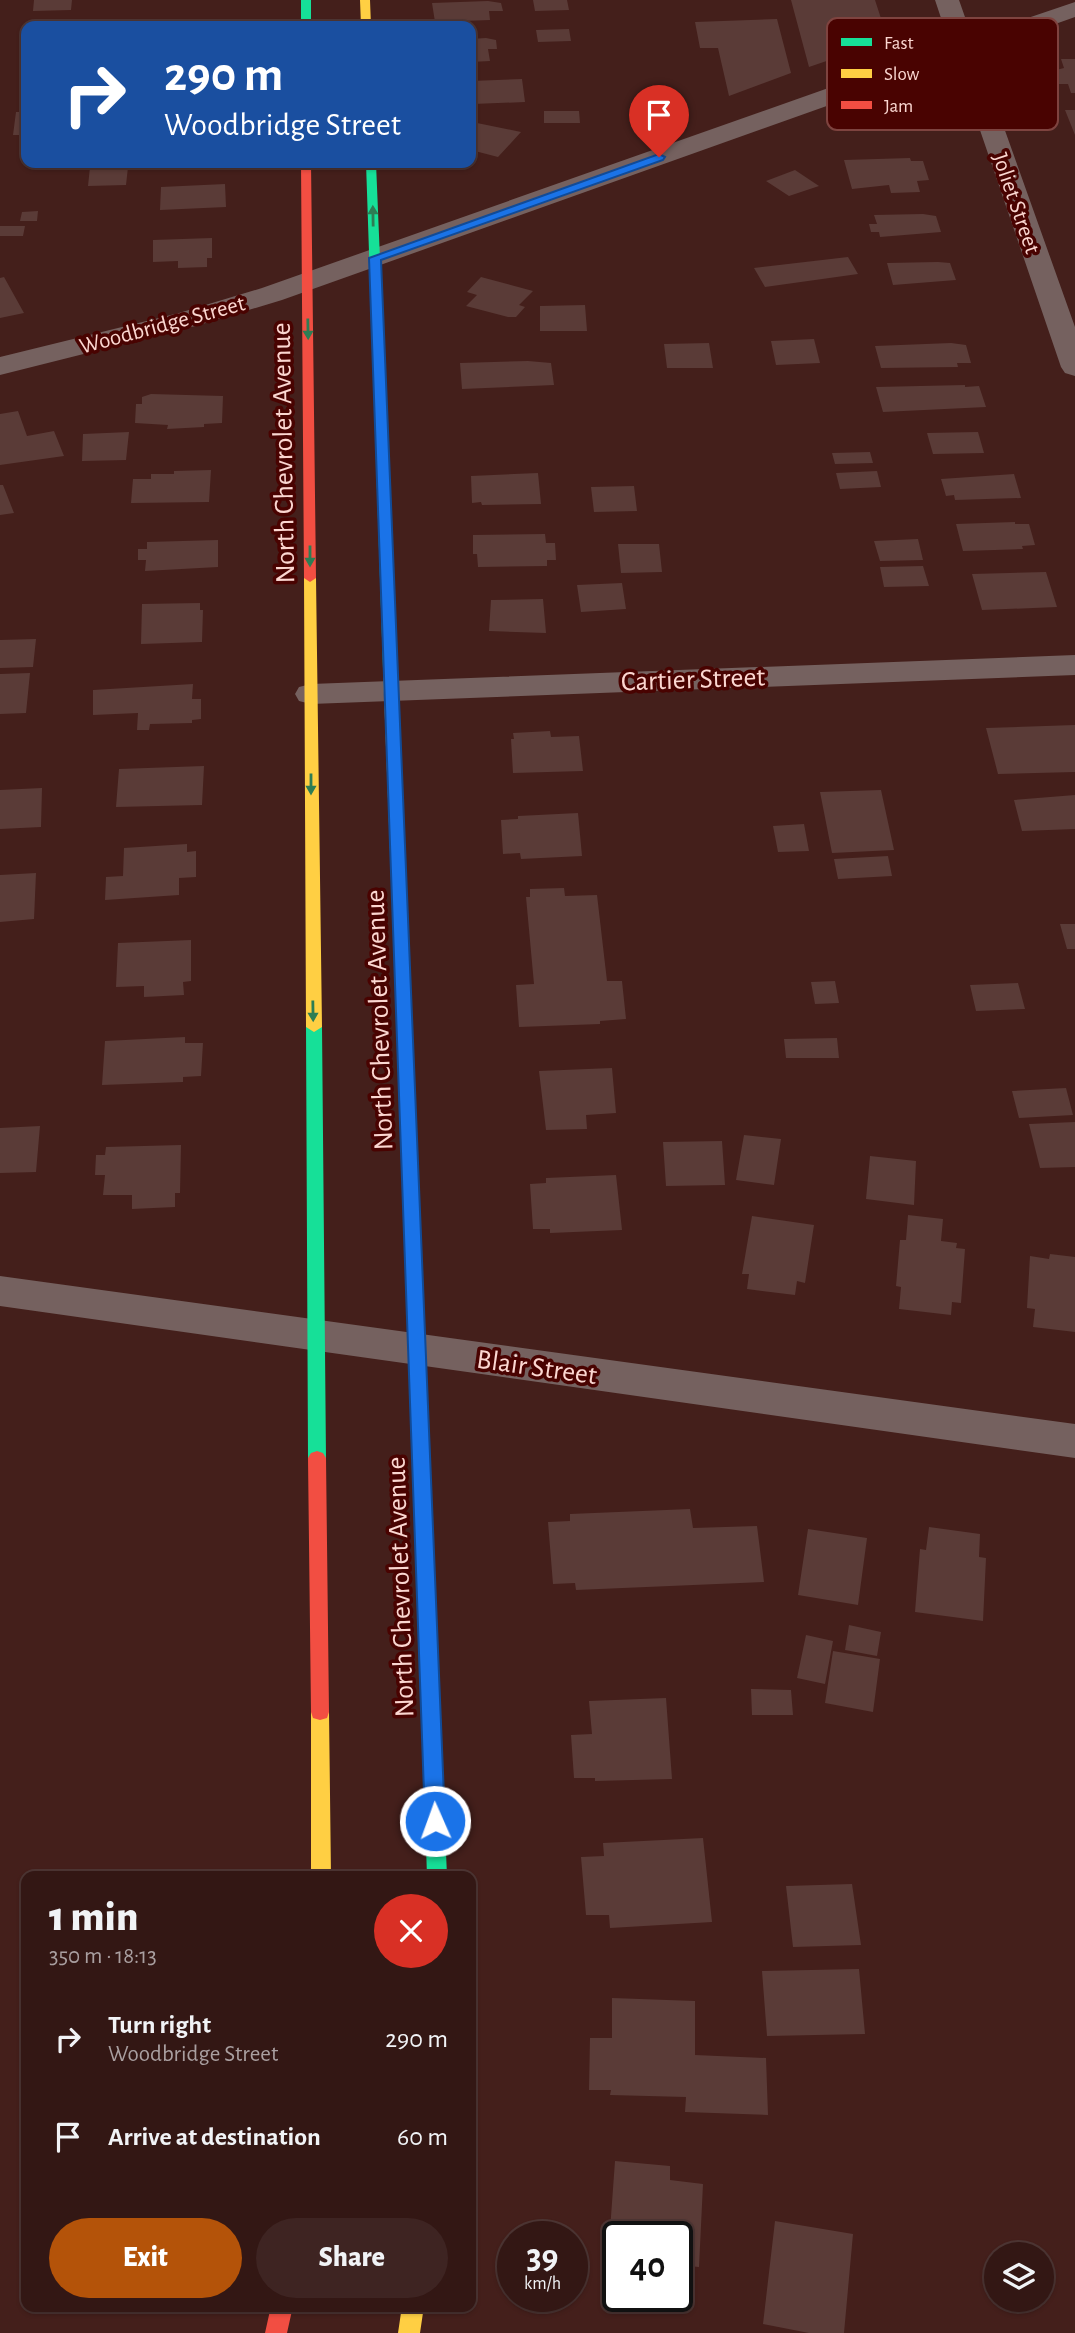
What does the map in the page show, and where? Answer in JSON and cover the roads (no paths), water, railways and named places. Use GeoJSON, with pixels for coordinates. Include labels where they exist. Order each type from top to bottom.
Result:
{"type":"FeatureCollection","features":[{"type":"Feature","properties":{"kind":"street"},"geometry":{"type":"LineString","coordinates":[[306,0],[306,21]]}},
{"type":"Feature","properties":{"kind":"street"},"geometry":{"type":"LineString","coordinates":[[365,0],[366,21]]}},
{"type":"Feature","properties":{"kind":"street","name":"Joliet Street"},"geometry":{"type":"LineString","coordinates":[[947,0],[953,18]]}},
{"type":"Feature","properties":{"kind":"street","name":"Woodbridge Street"},"geometry":{"type":"LineString","coordinates":[[1050,18],[1075,9]]}},
{"type":"Feature","properties":{"kind":"street","name":"Woodbridge Street"},"geometry":{"type":"LineString","coordinates":[[0,366],[189,319],[307,282],[827,97]]}},
{"type":"Feature","properties":{"kind":"street","name":"Joliet Street"},"geometry":{"type":"LineString","coordinates":[[992,130],[1075,367]]}},
{"type":"Feature","properties":{"kind":"street","name":"North Chevrolet Avenue"},"geometry":{"type":"LineString","coordinates":[[306,168],[321,1871]]}},
{"type":"Feature","properties":{"kind":"street","name":"North Chevrolet Avenue"},"geometry":{"type":"LineString","coordinates":[[371,168],[437,1871]]}},
{"type":"Feature","properties":{"kind":"street","name":"Cartier Street"},"geometry":{"type":"LineString","coordinates":[[311,694],[1075,665]]}},
{"type":"Feature","properties":{"kind":"street","name":"Blair Street"},"geometry":{"type":"LineString","coordinates":[[0,1292],[1075,1441]]}},
{"type":"Feature","properties":{"kind":"street"},"geometry":{"type":"LineString","coordinates":[[276,2333],[281,2312]]}},
{"type":"Feature","properties":{"kind":"street"},"geometry":{"type":"LineString","coordinates":[[409,2333],[412,2312]]}}]}
